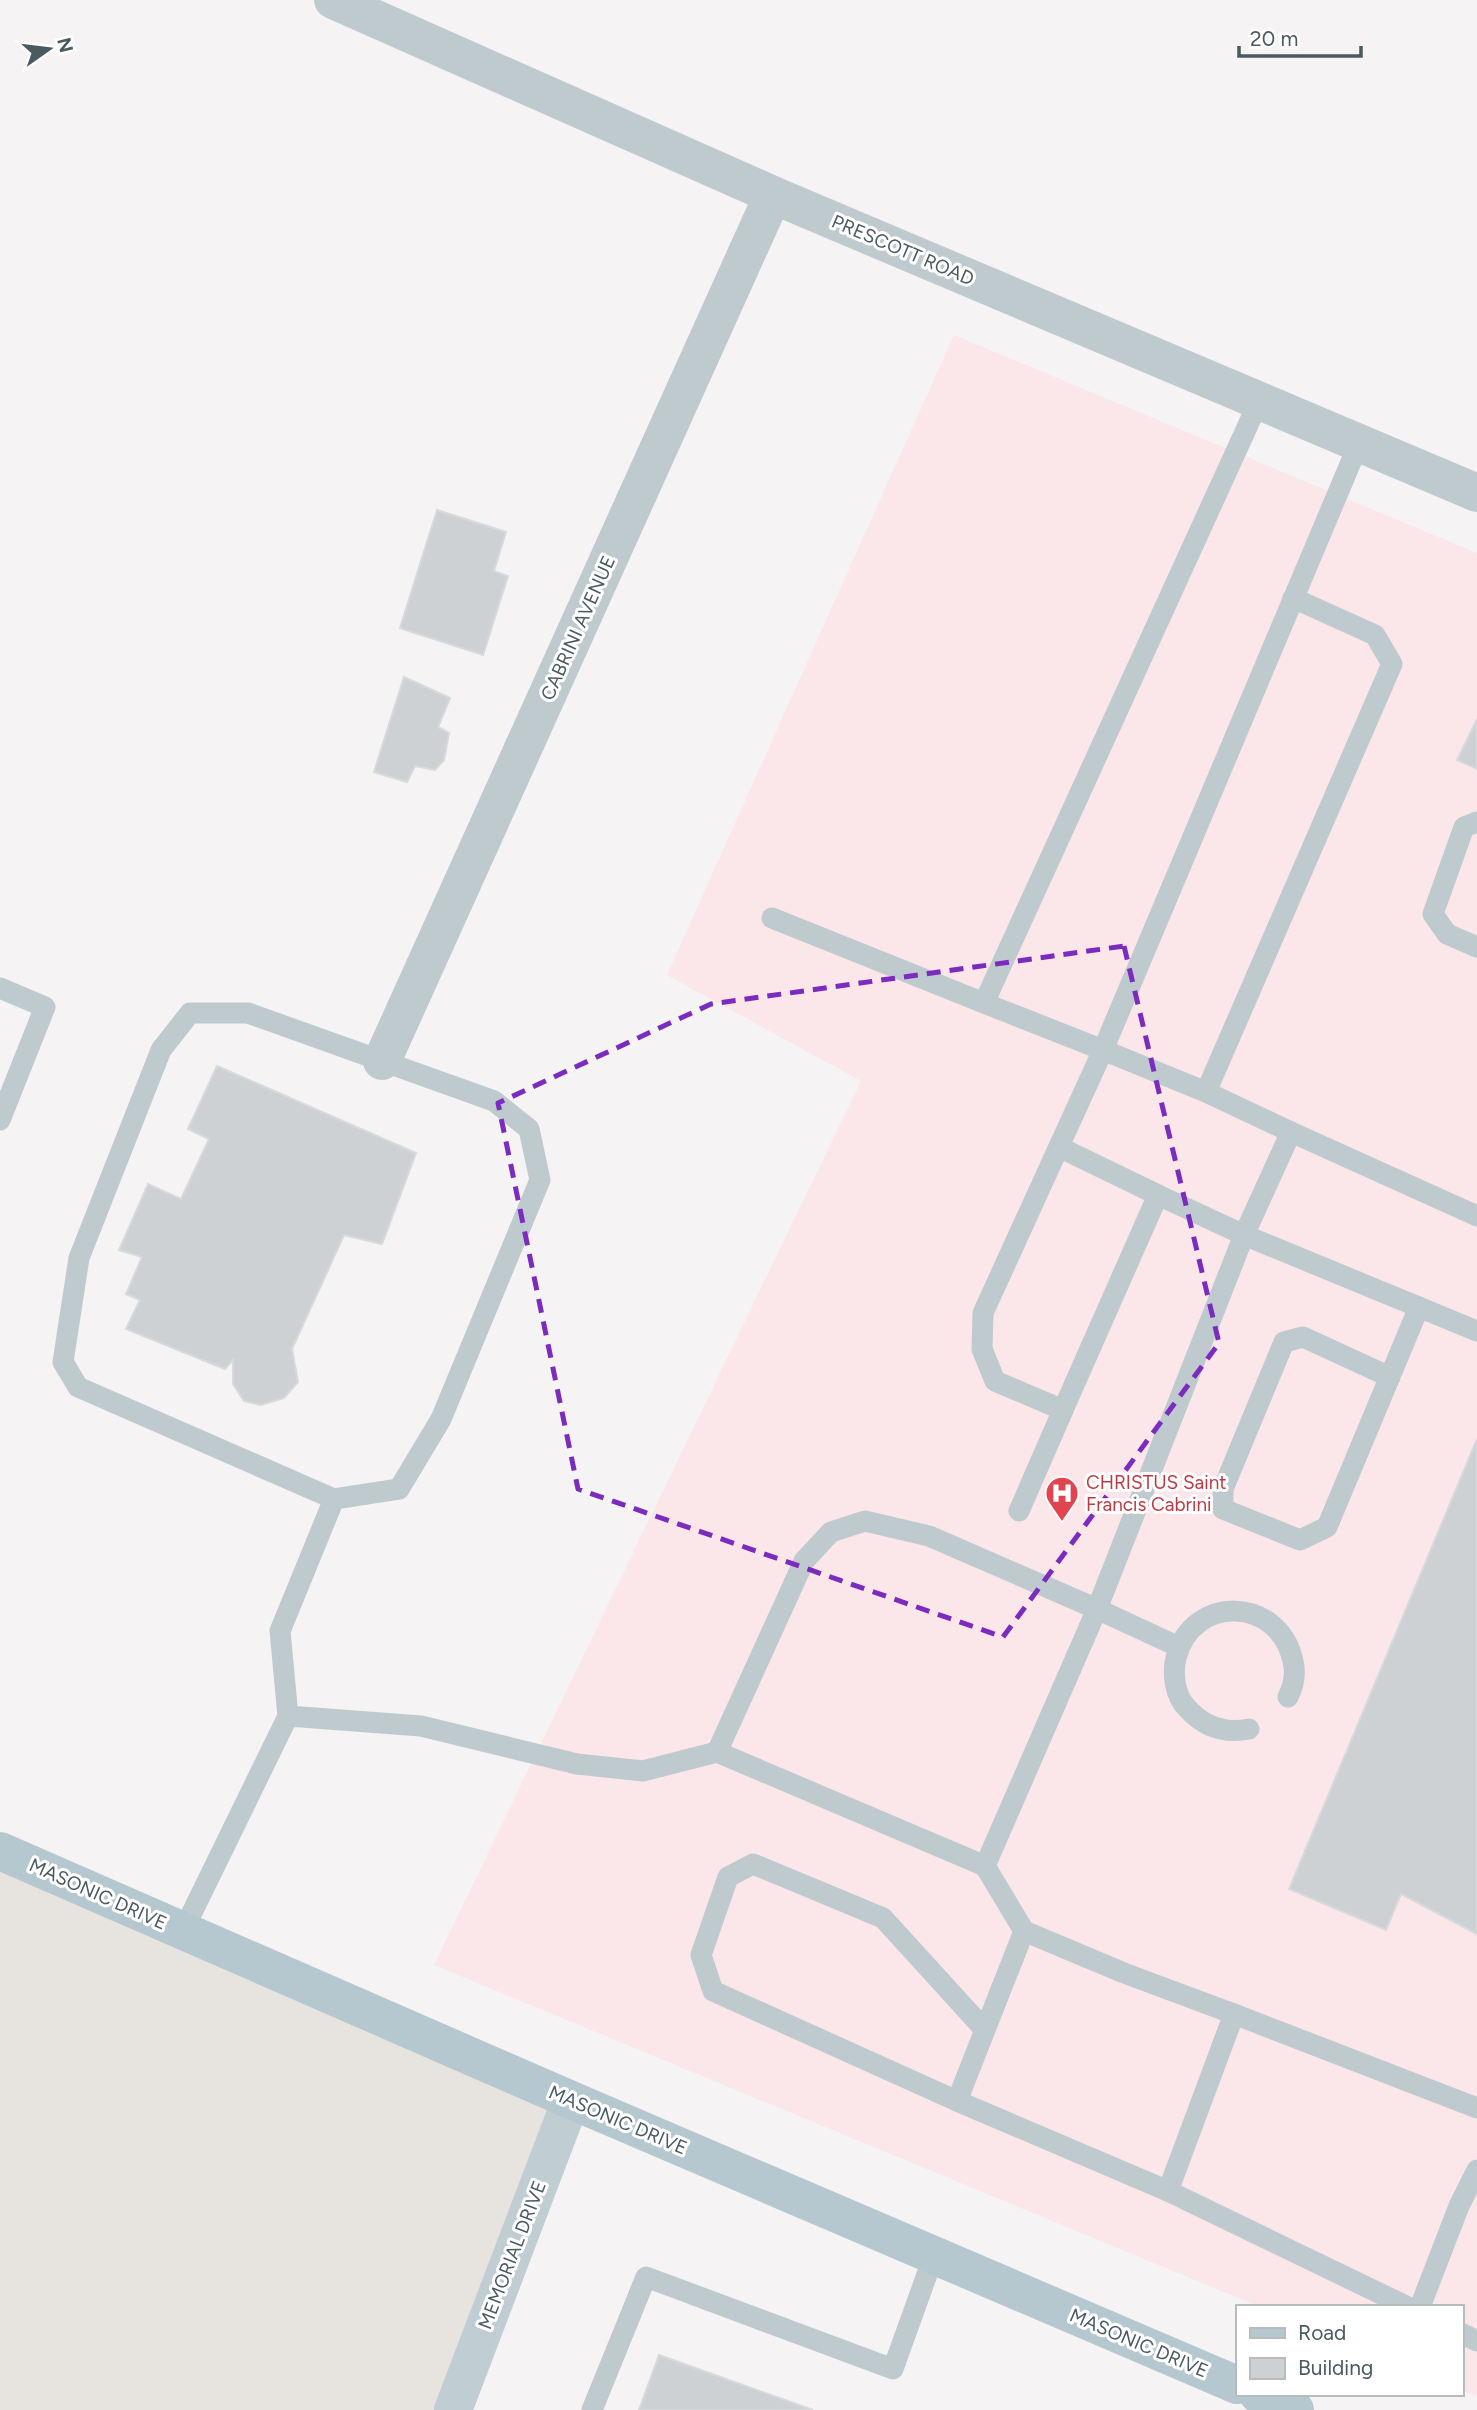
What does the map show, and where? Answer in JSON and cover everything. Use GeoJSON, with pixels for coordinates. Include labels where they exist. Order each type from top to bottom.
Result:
{"type":"FeatureCollection","features":[{"type":"Feature","properties":{"kind":"main road","name":"MASONIC DRIVE"},"geometry":{"type":"LineString","coordinates":[[0,1851],[570,2100],[1236,2385]]}},
{"type":"Feature","properties":{"kind":"main road"},"geometry":{"type":"LineString","coordinates":[[1263,2396],[1295,2410]]}},
{"type":"Feature","properties":{"kind":"street","name":"PRESCOTT ROAD"},"geometry":{"type":"LineString","coordinates":[[333,0],[773,195],[1477,493]]}},
{"type":"Feature","properties":{"kind":"street","name":"CABRINI AVENUE"},"geometry":{"type":"LineString","coordinates":[[382,1061],[773,195]]}},
{"type":"Feature","properties":{"kind":"street","name":"MEMORIAL DRIVE"},"geometry":{"type":"LineString","coordinates":[[453,2410],[570,2100]]}},
{"type":"Feature","properties":{"kind":"lane"},"geometry":{"type":"LineString","coordinates":[[984,1003],[1259,401]]}},
{"type":"Feature","properties":{"kind":"lane"},"geometry":{"type":"LineString","coordinates":[[1063,1410],[995,1381],[982,1349],[983,1312],[1103,1050],[1359,443]]}},
{"type":"Feature","properties":{"kind":"lane"},"geometry":{"type":"LineString","coordinates":[[1206,1092],[1392,664],[1375,635],[1293,598]]}},
{"type":"Feature","properties":{"kind":"lane"},"geometry":{"type":"LineString","coordinates":[[1477,822],[1464,827],[1433,914],[1447,933],[1477,947]]}},
{"type":"Feature","properties":{"kind":"lane"},"geometry":{"type":"LineString","coordinates":[[772,918],[1206,1092],[1477,1216]]}},
{"type":"Feature","properties":{"kind":"lane"},"geometry":{"type":"LineString","coordinates":[[0,988],[45,1007],[0,1120]]}},
{"type":"Feature","properties":{"kind":"lane"},"geometry":{"type":"LineString","coordinates":[[190,1013],[248,1013],[494,1101],[529,1129],[540,1180],[442,1419],[399,1489],[334,1499],[78,1387],[63,1362],[79,1258],[161,1050],[190,1013]]}},
{"type":"Feature","properties":{"kind":"lane"},"geometry":{"type":"LineString","coordinates":[[985,1866],[1097,1609],[1244,1235],[1291,1132]]}},
{"type":"Feature","properties":{"kind":"lane"},"geometry":{"type":"LineString","coordinates":[[1059,1147],[1244,1235],[1477,1331]]}},
{"type":"Feature","properties":{"kind":"lane"},"geometry":{"type":"LineString","coordinates":[[1019,1511],[1158,1195]]}},
{"type":"Feature","properties":{"kind":"lane"},"geometry":{"type":"LineString","coordinates":[[1390,1377],[1303,1337],[1284,1342],[1223,1489],[1223,1509],[1300,1540],[1327,1527],[1390,1377],[1419,1307]]}},
{"type":"Feature","properties":{"kind":"lane"},"geometry":{"type":"LineString","coordinates":[[183,1931],[288,1717],[279,1631],[334,1499]]}},
{"type":"Feature","properties":{"kind":"lane"},"geometry":{"type":"LineString","coordinates":[[717,1752],[804,1561],[831,1532],[865,1521],[929,1536],[1179,1647]]}},
{"type":"Feature","properties":{"kind":"lane"},"geometry":{"type":"LineString","coordinates":[[1249,1729],[1234,1732],[1215,1729],[1198,1719],[1184,1705],[1176,1687],[1174,1667],[1179,1647],[1190,1630],[1206,1617],[1225,1611],[1245,1611],[1264,1618],[1280,1631],[1290,1648],[1295,1668],[1293,1688],[1288,1697]]}},
{"type":"Feature","properties":{"kind":"lane"},"geometry":{"type":"LineString","coordinates":[[288,1717],[421,1726],[577,1765],[643,1771],[717,1752],[985,1866],[1024,1931],[1125,1973],[1477,2108]]}},
{"type":"Feature","properties":{"kind":"lane"},"geometry":{"type":"LineString","coordinates":[[985,2029],[883,1917],[753,1864],[728,1877],[701,1955],[713,1991],[957,2101],[1168,2191],[1404,2305]]}},
{"type":"Feature","properties":{"kind":"lane"},"geometry":{"type":"LineString","coordinates":[[957,2101],[1024,1931]]}},
{"type":"Feature","properties":{"kind":"lane"},"geometry":{"type":"LineString","coordinates":[[1168,2191],[1234,2014]]}},
{"type":"Feature","properties":{"kind":"lane"},"geometry":{"type":"LineString","coordinates":[[1421,2305],[1459,2206],[1477,2170]]}},
{"type":"Feature","properties":{"kind":"lane"},"geometry":{"type":"LineString","coordinates":[[592,2410],[646,2277],[893,2369],[934,2255]]}},
{"type":"Feature","properties":{"kind":"highlighted area"},"geometry":{"type":"Polygon","coordinates":[[[1124,946],[1219,1343],[1003,1637],[578,1489],[498,1103],[711,1004],[1124,946]]]}},
{"type":"Feature","properties":{"kind":"shaded area","name":"CHRISTUS Saint Francis Cabrini"},"geometry":{"type":"Polygon","coordinates":[[[954,335],[1477,553],[1477,2396],[1463,2391],[1463,2305],[1255,2305],[434,1965],[861,1081],[667,975],[954,335]]]}},
{"type":"Feature","properties":{"kind":"shaded area"},"geometry":{"type":"Polygon","coordinates":[[[0,1851],[571,2100],[453,2410],[0,2410],[0,1851]]]}},
{"type":"Feature","properties":{"kind":"building"},"geometry":{"type":"Polygon","coordinates":[[[437,510],[506,532],[494,571],[508,576],[483,655],[400,628],[437,510]]]}},
{"type":"Feature","properties":{"kind":"building"},"geometry":{"type":"Polygon","coordinates":[[[404,677],[450,698],[438,727],[449,733],[444,760],[435,770],[415,766],[407,782],[374,772],[404,677]]]}},
{"type":"Feature","properties":{"kind":"building"},"geometry":{"type":"Polygon","coordinates":[[[1477,719],[1477,769],[1457,760],[1477,719]]]}},
{"type":"Feature","properties":{"kind":"building"},"geometry":{"type":"Polygon","coordinates":[[[217,1066],[416,1153],[382,1244],[344,1235],[292,1349],[298,1382],[284,1398],[261,1405],[244,1401],[233,1384],[233,1360],[225,1369],[126,1329],[140,1300],[126,1294],[142,1257],[119,1250],[148,1184],[181,1199],[209,1139],[188,1129],[217,1066]]]}},
{"type":"Feature","properties":{"kind":"building"},"geometry":{"type":"Polygon","coordinates":[[[1477,1439],[1477,1934],[1401,1894],[1386,1930],[1289,1889],[1477,1439]]]}},
{"type":"Feature","properties":{"kind":"building"},"geometry":{"type":"Polygon","coordinates":[[[659,2355],[813,2410],[639,2410],[659,2355]]]}},
{"type":"Feature","properties":{"kind":"place","name":"CHRISTUS Saint Francis Cabrini"},"geometry":{"type":"Point","coordinates":[1062,1523]}}]}
